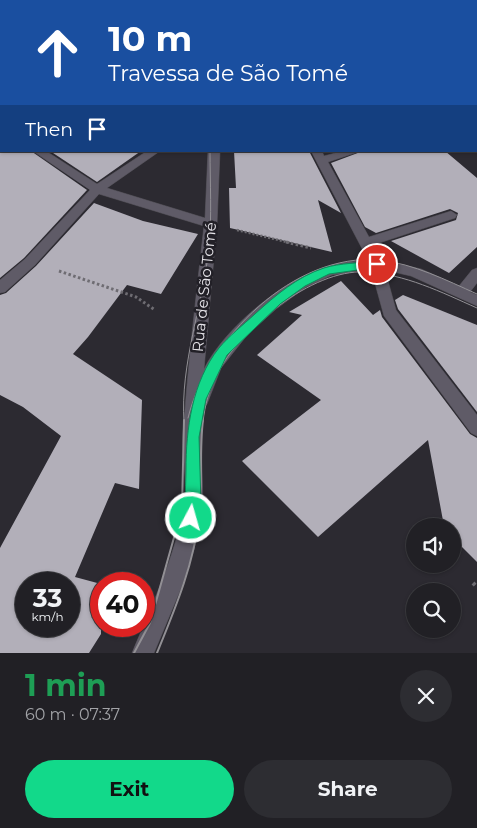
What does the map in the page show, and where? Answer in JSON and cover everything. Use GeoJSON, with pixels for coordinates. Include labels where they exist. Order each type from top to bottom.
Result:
{"type":"FeatureCollection","features":[{"type":"Feature","properties":{"kind":"street"},"geometry":{"type":"LineString","coordinates":[[40,152],[97,189],[211,224]]}},
{"type":"Feature","properties":{"kind":"street"},"geometry":{"type":"LineString","coordinates":[[0,288],[30,262],[97,189],[153,152]]}},
{"type":"Feature","properties":{"kind":"street","name":"Rua de São Tomé"},"geometry":{"type":"LineString","coordinates":[[144,653],[166,605],[185,545],[194,504],[192,437],[197,357],[211,224],[214,152]]}},
{"type":"Feature","properties":{"kind":"street"},"geometry":{"type":"LineString","coordinates":[[348,152],[318,156],[377,264],[388,312],[477,428]]}},
{"type":"Feature","properties":{"kind":"street"},"geometry":{"type":"LineString","coordinates":[[365,243],[451,215]]}},
{"type":"Feature","properties":{"kind":"street"},"geometry":{"type":"LineString","coordinates":[[192,437],[200,399],[211,372],[223,351],[253,322],[289,292],[318,275],[327,271],[377,264],[401,268],[477,301]]}},
{"type":"Feature","properties":{"kind":"street"},"geometry":{"type":"LineString","coordinates":[[461,293],[477,273]]}},
{"type":"Feature","properties":{"kind":"path"},"geometry":{"type":"LineString","coordinates":[[211,224],[313,249]]}},
{"type":"Feature","properties":{"kind":"path"},"geometry":{"type":"LineString","coordinates":[[30,262],[136,297],[155,310]]}},
{"type":"Feature","properties":{"kind":"building"},"geometry":{"type":"Polygon","coordinates":[[[0,152],[32,152],[87,190],[24,258],[0,278],[0,152]]]}},
{"type":"Feature","properties":{"kind":"building"},"geometry":{"type":"Polygon","coordinates":[[[52,152],[140,152],[97,182],[52,152]]]}},
{"type":"Feature","properties":{"kind":"building"},"geometry":{"type":"Polygon","coordinates":[[[234,152],[310,152],[341,213],[318,200],[332,252],[230,228],[229,188],[236,188],[234,152]]]}},
{"type":"Feature","properties":{"kind":"building"},"geometry":{"type":"Polygon","coordinates":[[[360,152],[446,152],[477,178],[477,247],[449,273],[391,241],[456,220],[458,213],[450,209],[376,233],[365,227],[331,163],[360,152]]]}},
{"type":"Feature","properties":{"kind":"building"},"geometry":{"type":"Polygon","coordinates":[[[94,203],[143,221],[198,234],[161,294],[127,285],[73,354],[142,400],[139,489],[115,483],[77,572],[15,572],[15,637],[80,637],[80,578],[90,581],[90,637],[99,637],[89,653],[0,653],[0,548],[61,436],[23,407],[0,395],[0,295],[6,293],[36,266],[94,203]]]}},
{"type":"Feature","properties":{"kind":"building"},"geometry":{"type":"Polygon","coordinates":[[[341,281],[373,315],[380,310],[382,317],[470,434],[477,438],[477,562],[461,546],[461,518],[443,518],[428,440],[318,537],[242,461],[321,400],[257,355],[302,315],[289,312],[341,281]]]}},
{"type":"Feature","properties":{"kind":"building"},"geometry":{"type":"Polygon","coordinates":[[[403,295],[477,325],[477,412],[398,309],[395,300],[403,295]]]}},
{"type":"Feature","properties":{"kind":"tram line"},"geometry":{"type":"LineString","coordinates":[[184,420],[185,378],[209,247],[211,211],[210,152]]}},
{"type":"Feature","properties":{"kind":"tram line"},"geometry":{"type":"LineString","coordinates":[[188,418],[198,388],[214,359],[234,331],[259,306],[286,286],[316,270],[348,261],[380,260],[417,269],[477,294]]}},
{"type":"Feature","properties":{"kind":"tram line"},"geometry":{"type":"LineString","coordinates":[[203,422],[214,380],[242,339],[280,305],[301,291],[323,280],[344,274],[380,273],[409,280],[477,308]]}},
{"type":"Feature","properties":{"kind":"tram line"},"geometry":{"type":"LineString","coordinates":[[134,653],[150,623],[182,509],[184,420]]}},
{"type":"Feature","properties":{"kind":"tram line"},"geometry":{"type":"LineString","coordinates":[[157,653],[183,586],[193,552],[200,505],[203,420]]}},
{"type":"Feature","properties":{"kind":"route"},"geometry":{"type":"LineString","coordinates":[[191,518],[194,504],[192,437],[200,399],[211,372],[223,351],[276,301],[301,283],[327,271],[377,264]]}}]}
